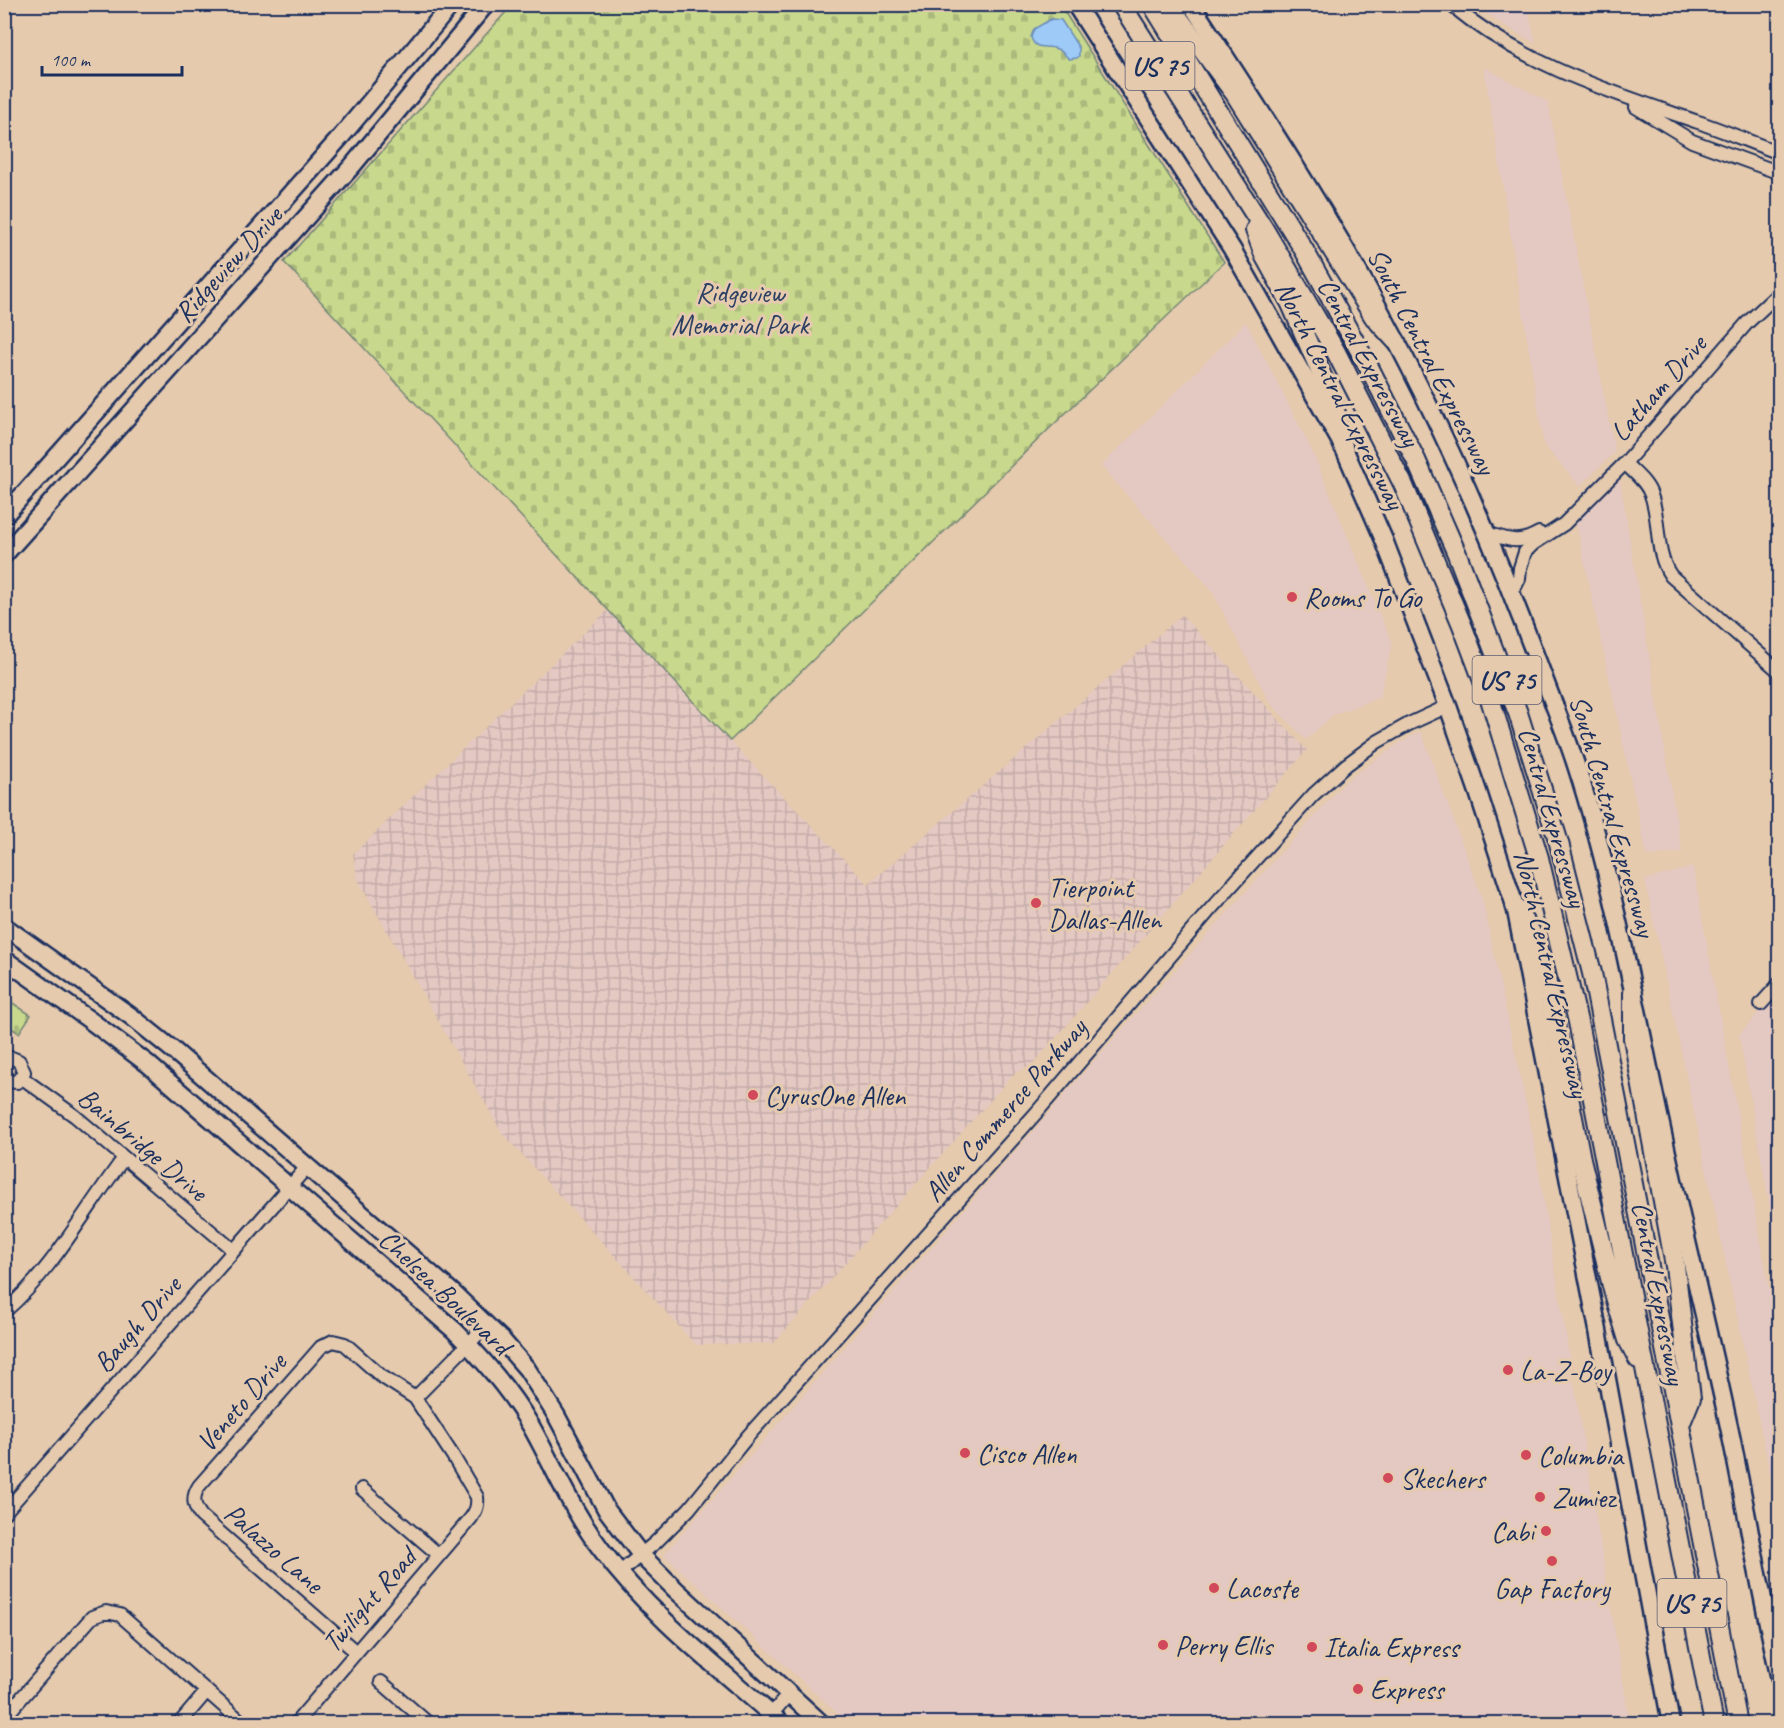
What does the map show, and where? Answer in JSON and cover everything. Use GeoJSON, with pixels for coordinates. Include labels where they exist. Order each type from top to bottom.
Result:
{"type":"FeatureCollection","features":[{"type":"Feature","properties":{"kind":"highway","name":"Central Expressway"},"geometry":{"type":"LineString","coordinates":[[1121,4],[1244,197],[1316,318],[1383,444],[1446,586],[1491,702],[1521,794],[1556,922],[1578,1022],[1650,1382],[1714,1724]]}},
{"type":"Feature","properties":{"kind":"highway","name":"Central Expressway"},"geometry":{"type":"LineString","coordinates":[[1152,4],[1304,250],[1365,359],[1430,491],[1499,659],[1549,810],[1584,941],[1738,1724]]}},
{"type":"Feature","properties":{"kind":"highway"},"geometry":{"type":"LineString","coordinates":[[1165,4],[1172,9],[1235,94],[1374,317],[1396,341]]}},
{"type":"Feature","properties":{"kind":"highway"},"geometry":{"type":"LineString","coordinates":[[1244,197],[1265,257],[1291,304],[1318,366],[1335,410],[1343,446]]}},
{"type":"Feature","properties":{"kind":"highway"},"geometry":{"type":"LineString","coordinates":[[1515,906],[1533,936],[1544,968],[1581,1159],[1613,1290],[1628,1340],[1650,1382]]}},
{"type":"Feature","properties":{"kind":"highway"},"geometry":{"type":"LineString","coordinates":[[1634,993],[1633,1038],[1675,1266],[1691,1398],[1680,1425]]}},
{"type":"Feature","properties":{"kind":"main road","name":"Ridgeview Drive"},"geometry":{"type":"LineString","coordinates":[[4,516],[339,139],[452,4]]}},
{"type":"Feature","properties":{"kind":"main road","name":"Ridgeview Drive"},"geometry":{"type":"LineString","coordinates":[[4,555],[353,165],[486,4]]}},
{"type":"Feature","properties":{"kind":"main road","name":"North Central Expressway"},"geometry":{"type":"LineString","coordinates":[[1074,4],[1232,249],[1343,446],[1384,540],[1448,706],[1515,906],[1597,1325],[1671,1724]]}},
{"type":"Feature","properties":{"kind":"main road"},"geometry":{"type":"LineString","coordinates":[[1080,4],[1091,30]]}},
{"type":"Feature","properties":{"kind":"main road","name":"South Central Expressway"},"geometry":{"type":"LineString","coordinates":[[1191,4],[1351,258],[1396,341],[1487,533],[1512,593],[1576,765],[1605,871],[1634,993],[1676,1197],[1731,1437],[1779,1679]]}},
{"type":"Feature","properties":{"kind":"main road"},"geometry":{"type":"LineString","coordinates":[[240,250],[260,268]]}},
{"type":"Feature","properties":{"kind":"main road","name":"Chelsea Boulevard"},"geometry":{"type":"LineString","coordinates":[[4,926],[148,1030],[380,1229],[487,1325],[512,1350],[536,1382],[606,1509],[641,1555],[666,1582],[822,1724]]}},
{"type":"Feature","properties":{"kind":"main road","name":"Chelsea Boulevard"},"geometry":{"type":"LineString","coordinates":[[4,959],[127,1048],[468,1344],[516,1403],[580,1518],[619,1573],[642,1599],[772,1720]]}},
{"type":"Feature","properties":{"kind":"street"},"geometry":{"type":"LineString","coordinates":[[1450,4],[1498,40],[1535,60],[1614,94],[1779,153]]}},
{"type":"Feature","properties":{"kind":"street"},"geometry":{"type":"LineString","coordinates":[[1614,94],[1692,141],[1779,173]]}},
{"type":"Feature","properties":{"kind":"street","name":"Latham Drive"},"geometry":{"type":"LineString","coordinates":[[1512,593],[1519,579],[1525,552],[1533,544],[1564,524],[1625,463],[1747,324],[1779,292]]}},
{"type":"Feature","properties":{"kind":"street"},"geometry":{"type":"LineString","coordinates":[[1625,463],[1646,484],[1652,496],[1661,558],[1671,576],[1779,672]]}},
{"type":"Feature","properties":{"kind":"street","name":"Latham Drive"},"geometry":{"type":"LineString","coordinates":[[1487,533],[1513,541],[1522,541],[1572,515]]}},
{"type":"Feature","properties":{"kind":"street","name":"Allen Commerce Parkway"},"geometry":{"type":"LineString","coordinates":[[619,1573],[694,1504],[748,1436],[1037,1112],[1301,807],[1335,774],[1377,742],[1408,724],[1448,706]]}},
{"type":"Feature","properties":{"kind":"street"},"geometry":{"type":"LineString","coordinates":[[1761,1004],[1779,983]]}},
{"type":"Feature","properties":{"kind":"street","name":"Bainbridge Drive"},"geometry":{"type":"LineString","coordinates":[[4,1060],[12,1058],[19,1061],[23,1068],[21,1077],[75,1116],[233,1250]]}},
{"type":"Feature","properties":{"kind":"street"},"geometry":{"type":"LineString","coordinates":[[5,1083],[16,1082],[21,1077]]}},
{"type":"Feature","properties":{"kind":"street"},"geometry":{"type":"LineString","coordinates":[[4,1312],[32,1286],[51,1262],[124,1158]]}},
{"type":"Feature","properties":{"kind":"street","name":"Baugh Drive"},"geometry":{"type":"LineString","coordinates":[[4,1513],[307,1167]]}},
{"type":"Feature","properties":{"kind":"street"},"geometry":{"type":"LineString","coordinates":[[415,1398],[487,1325]]}},
{"type":"Feature","properties":{"kind":"street","name":"Veneto Drive"},"geometry":{"type":"LineString","coordinates":[[194,1500],[195,1491],[214,1469],[321,1347],[333,1341],[345,1344],[381,1376],[415,1398]]}},
{"type":"Feature","properties":{"kind":"street","name":"Twilight Road"},"geometry":{"type":"LineString","coordinates":[[295,1724],[475,1514],[477,1497],[415,1398]]}},
{"type":"Feature","properties":{"kind":"street"},"geometry":{"type":"LineString","coordinates":[[362,1489],[439,1555]]}},
{"type":"Feature","properties":{"kind":"street","name":"Palazzo Lane"},"geometry":{"type":"LineString","coordinates":[[194,1500],[201,1516],[356,1652]]}},
{"type":"Feature","properties":{"kind":"street"},"geometry":{"type":"LineString","coordinates":[[4,1718],[93,1617],[106,1612],[120,1615],[244,1724]]}},
{"type":"Feature","properties":{"kind":"street"},"geometry":{"type":"LineString","coordinates":[[381,1682],[429,1724]]}},
{"type":"Feature","properties":{"kind":"street"},"geometry":{"type":"LineString","coordinates":[[179,1724],[207,1691]]}},
{"type":"Feature","properties":{"kind":"street"},"geometry":{"type":"LineString","coordinates":[[772,1720],[789,1694]]}},
{"type":"Feature","properties":{"kind":"shaded area"},"geometry":{"type":"Polygon","coordinates":[[[1476,5],[1527,5],[1536,44],[1496,20],[1476,5]]]}},
{"type":"Feature","properties":{"kind":"shaded area"},"geometry":{"type":"Polygon","coordinates":[[[1484,67],[1548,102],[1615,452],[1580,486],[1544,446],[1484,67]]]}},
{"type":"Feature","properties":{"kind":"shaded area"},"geometry":{"type":"Polygon","coordinates":[[[1246,322],[1310,446],[1392,643],[1380,697],[1333,715],[1306,740],[1270,703],[1211,589],[1101,466],[1246,322]]]}},
{"type":"Feature","properties":{"kind":"shaded area"},"geometry":{"type":"Polygon","coordinates":[[[1620,480],[1682,852],[1647,856],[1576,523],[1620,480]]]}},
{"type":"Feature","properties":{"kind":"shaded area"},"geometry":{"type":"Polygon","coordinates":[[[608,610],[868,884],[1182,615],[1307,750],[1033,1064],[1014,1074],[774,1343],[696,1345],[502,1133],[358,880],[353,854],[608,610]]]}},
{"type":"Feature","properties":{"kind":"shaded area"},"geometry":{"type":"Polygon","coordinates":[[[1421,731],[1482,898],[1533,1136],[1630,1723],[848,1723],[664,1555],[1107,1046],[1345,782],[1395,746],[1421,731]]]}},
{"type":"Feature","properties":{"kind":"shaded area"},"geometry":{"type":"Polygon","coordinates":[[[1693,867],[1779,1342],[1779,1515],[1645,880],[1693,867]]]}},
{"type":"Feature","properties":{"kind":"shaded area"},"geometry":{"type":"Polygon","coordinates":[[[1779,989],[1779,1259],[1739,1035],[1779,989]]]}},
{"type":"Feature","properties":{"kind":"green space","name":"Ridgeview Memorial Park"},"geometry":{"type":"Polygon","coordinates":[[[513,4],[1060,5],[1224,262],[1050,428],[730,741],[284,262],[513,4]]]}},
{"type":"Feature","properties":{"kind":"green space"},"geometry":{"type":"Polygon","coordinates":[[[8,1000],[31,1015],[19,1033],[5,1024],[5,1004],[8,1000]]]}},
{"type":"Feature","properties":{"kind":"water"},"geometry":{"type":"Polygon","coordinates":[[[1051,19],[1061,20],[1079,48],[1077,58],[1069,59],[1059,50],[1038,46],[1033,42],[1031,37],[1034,29],[1051,19]]]}},
{"type":"Feature","properties":{"kind":"waterway"},"geometry":{"type":"LineString","coordinates":[[1775,4],[1780,9]]}},
{"type":"Feature","properties":{"kind":"place","name":"Rooms To Go"},"geometry":{"type":"Point","coordinates":[1292,597]}},
{"type":"Feature","properties":{"kind":"place","name":"Tierpoint Dallas-Allen"},"geometry":{"type":"Point","coordinates":[1036,903]}},
{"type":"Feature","properties":{"kind":"place","name":"CyrusOne Allen"},"geometry":{"type":"Point","coordinates":[753,1095]}},
{"type":"Feature","properties":{"kind":"place","name":"La-Z-Boy"},"geometry":{"type":"Point","coordinates":[1508,1370]}},
{"type":"Feature","properties":{"kind":"place","name":"Cisco Allen"},"geometry":{"type":"Point","coordinates":[965,1453]}},
{"type":"Feature","properties":{"kind":"place","name":"Columbia"},"geometry":{"type":"Point","coordinates":[1526,1455]}},
{"type":"Feature","properties":{"kind":"place","name":"Skechers"},"geometry":{"type":"Point","coordinates":[1388,1478]}},
{"type":"Feature","properties":{"kind":"place","name":"Zumiez"},"geometry":{"type":"Point","coordinates":[1540,1497]}},
{"type":"Feature","properties":{"kind":"place","name":"Cabi"},"geometry":{"type":"Point","coordinates":[1546,1531]}},
{"type":"Feature","properties":{"kind":"place","name":"Gap Factory"},"geometry":{"type":"Point","coordinates":[1552,1561]}},
{"type":"Feature","properties":{"kind":"place","name":"Lacoste"},"geometry":{"type":"Point","coordinates":[1214,1588]}},
{"type":"Feature","properties":{"kind":"place","name":"Perry Ellis"},"geometry":{"type":"Point","coordinates":[1163,1645]}},
{"type":"Feature","properties":{"kind":"place","name":"Italia Express"},"geometry":{"type":"Point","coordinates":[1312,1647]}},
{"type":"Feature","properties":{"kind":"place","name":"Express"},"geometry":{"type":"Point","coordinates":[1358,1689]}}]}
